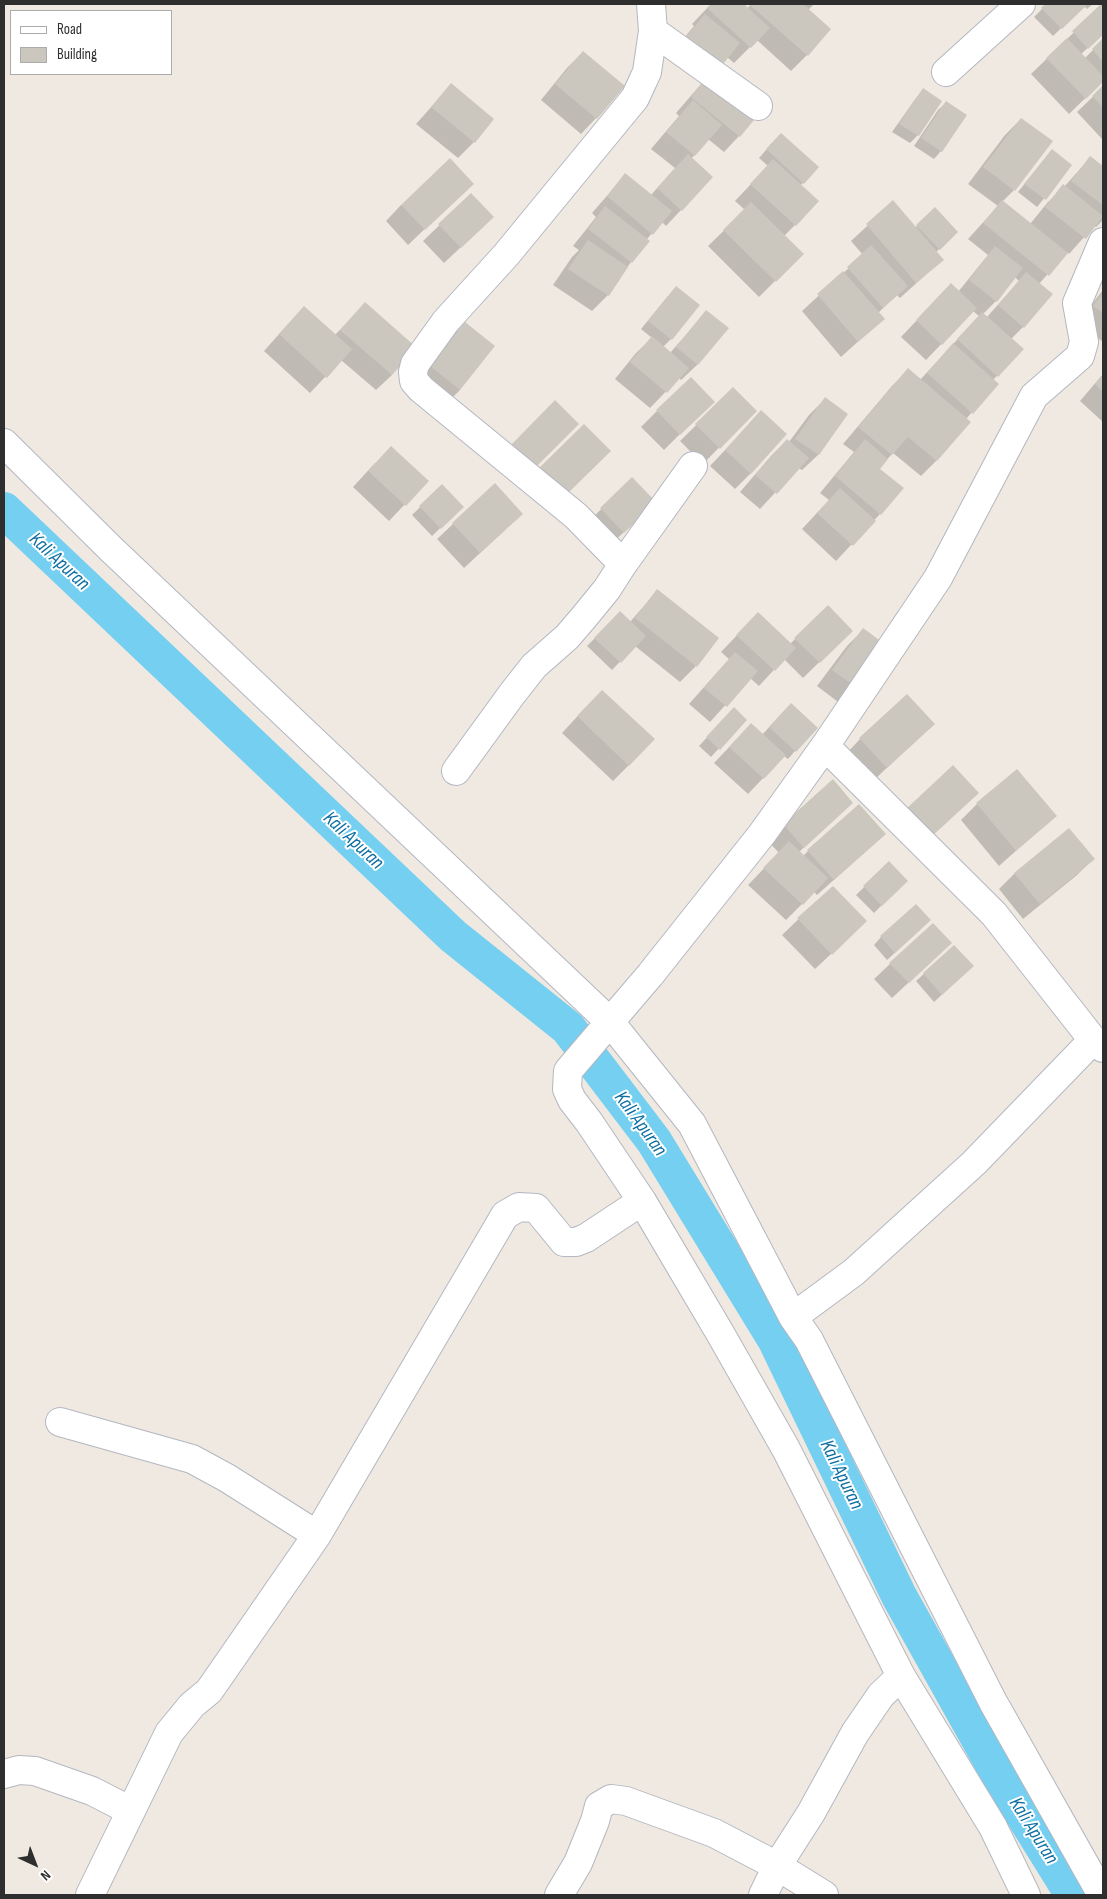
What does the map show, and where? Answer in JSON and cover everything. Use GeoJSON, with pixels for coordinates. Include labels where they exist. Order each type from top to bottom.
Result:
{"type":"FeatureCollection","features":[{"type":"Feature","properties":{"kind":"street"},"geometry":{"type":"LineString","coordinates":[[623,564],[576,516],[421,389],[414,381],[413,372],[416,364],[446,321],[506,255],[635,98],[647,72],[653,31],[651,4]]}},
{"type":"Feature","properties":{"kind":"street"},"geometry":{"type":"LineString","coordinates":[[946,72],[1022,4]]}},
{"type":"Feature","properties":{"kind":"street"},"geometry":{"type":"LineString","coordinates":[[653,31],[758,106]]}},
{"type":"Feature","properties":{"kind":"street"},"geometry":{"type":"LineString","coordinates":[[1026,1895],[993,1827],[901,1676],[786,1449],[720,1333],[642,1201],[572,1100],[567,1089],[568,1071],[650,975],[762,834],[825,746],[938,578],[1034,396],[1080,356],[1084,342],[1077,303],[1103,242]]}},
{"type":"Feature","properties":{"kind":"street"},"geometry":{"type":"LineString","coordinates":[[4,443],[606,1027],[692,1124],[793,1317],[809,1340],[993,1702],[1102,1895]]}},
{"type":"Feature","properties":{"kind":"street"},"geometry":{"type":"LineString","coordinates":[[456,771],[534,666],[567,637],[607,589],[693,466]]}},
{"type":"Feature","properties":{"kind":"street"},"geometry":{"type":"LineString","coordinates":[[793,1317],[854,1272],[974,1163],[1098,1044],[994,914],[825,746]]}},
{"type":"Feature","properties":{"kind":"street"},"geometry":{"type":"LineString","coordinates":[[90,1895],[169,1733],[192,1705],[209,1691],[317,1535],[505,1215],[519,1207],[536,1208],[564,1242],[576,1242],[586,1238],[642,1201]]}},
{"type":"Feature","properties":{"kind":"street"},"geometry":{"type":"LineString","coordinates":[[60,1422],[192,1459],[227,1478],[317,1535]]}},
{"type":"Feature","properties":{"kind":"street"},"geometry":{"type":"LineString","coordinates":[[763,1895],[777,1866],[811,1813],[856,1733],[881,1696],[901,1676]]}},
{"type":"Feature","properties":{"kind":"street"},"geometry":{"type":"LineString","coordinates":[[4,1774],[19,1770],[35,1771],[92,1792],[131,1811]]}},
{"type":"Feature","properties":{"kind":"street"},"geometry":{"type":"LineString","coordinates":[[559,1895],[578,1863],[599,1806],[610,1799],[626,1801],[714,1833],[777,1866],[824,1895]]}},
{"type":"Feature","properties":{"kind":"building"},"geometry":{"type":"Polygon","coordinates":[[[711,4],[744,4],[770,28],[751,48],[707,8],[711,4]]]}},
{"type":"Feature","properties":{"kind":"building"},"geometry":{"type":"Polygon","coordinates":[[[803,4],[831,29],[808,56],[750,5],[803,4]]]}},
{"type":"Feature","properties":{"kind":"building"},"geometry":{"type":"Polygon","coordinates":[[[1045,4],[1084,4],[1086,6],[1062,29],[1041,8],[1045,4]]]}},
{"type":"Feature","properties":{"kind":"building"},"geometry":{"type":"Polygon","coordinates":[[[1103,4],[1103,35],[1088,49],[1072,31],[1103,4]]]}},
{"type":"Feature","properties":{"kind":"building"},"geometry":{"type":"Polygon","coordinates":[[[705,14],[740,43],[719,69],[684,39],[705,14]]]}},
{"type":"Feature","properties":{"kind":"building"},"geometry":{"type":"Polygon","coordinates":[[[1067,38],[1103,76],[1103,82],[1086,99],[1046,58],[1067,38]]]}},
{"type":"Feature","properties":{"kind":"building"},"geometry":{"type":"Polygon","coordinates":[[[1103,38],[1103,62],[1092,49],[1103,38]]]}},
{"type":"Feature","properties":{"kind":"building"},"geometry":{"type":"Polygon","coordinates":[[[583,51],[625,86],[597,119],[555,84],[583,51]]]}},
{"type":"Feature","properties":{"kind":"building"},"geometry":{"type":"Polygon","coordinates":[[[709,74],[759,114],[740,137],[691,97],[709,74]]]}},
{"type":"Feature","properties":{"kind":"building"},"geometry":{"type":"Polygon","coordinates":[[[451,83],[494,119],[475,143],[431,107],[451,83]]]}},
{"type":"Feature","properties":{"kind":"building"},"geometry":{"type":"Polygon","coordinates":[[[1103,85],[1103,107],[1092,96],[1103,85]]]}},
{"type":"Feature","properties":{"kind":"building"},"geometry":{"type":"Polygon","coordinates":[[[923,88],[942,101],[919,136],[899,124],[923,88]]]}},
{"type":"Feature","properties":{"kind":"building"},"geometry":{"type":"Polygon","coordinates":[[[693,100],[722,125],[695,156],[666,132],[693,100]]]}},
{"type":"Feature","properties":{"kind":"building"},"geometry":{"type":"Polygon","coordinates":[[[946,101],[967,115],[942,152],[921,138],[946,101]]]}},
{"type":"Feature","properties":{"kind":"building"},"geometry":{"type":"Polygon","coordinates":[[[1021,118],[1053,141],[1015,191],[983,167],[1021,118]]]}},
{"type":"Feature","properties":{"kind":"building"},"geometry":{"type":"Polygon","coordinates":[[[781,133],[819,167],[804,184],[766,149],[781,133]]]}},
{"type":"Feature","properties":{"kind":"building"},"geometry":{"type":"Polygon","coordinates":[[[1052,149],[1072,165],[1046,200],[1024,184],[1052,149]]]}},
{"type":"Feature","properties":{"kind":"building"},"geometry":{"type":"Polygon","coordinates":[[[688,154],[713,177],[682,211],[657,188],[688,154]]]}},
{"type":"Feature","properties":{"kind":"building"},"geometry":{"type":"Polygon","coordinates":[[[1090,156],[1103,166],[1103,205],[1071,181],[1090,156]]]}},
{"type":"Feature","properties":{"kind":"building"},"geometry":{"type":"Polygon","coordinates":[[[450,158],[474,184],[425,230],[401,205],[450,158]]]}},
{"type":"Feature","properties":{"kind":"building"},"geometry":{"type":"Polygon","coordinates":[[[773,159],[819,201],[796,226],[750,184],[773,159]]]}},
{"type":"Feature","properties":{"kind":"building"},"geometry":{"type":"Polygon","coordinates":[[[625,173],[672,211],[653,235],[607,196],[625,173]]]}},
{"type":"Feature","properties":{"kind":"building"},"geometry":{"type":"Polygon","coordinates":[[[1063,184],[1103,216],[1086,239],[1045,207],[1063,184]]]}},
{"type":"Feature","properties":{"kind":"building"},"geometry":{"type":"Polygon","coordinates":[[[471,193],[494,217],[461,248],[438,224],[471,193]]]}},
{"type":"Feature","properties":{"kind":"building"},"geometry":{"type":"Polygon","coordinates":[[[893,200],[944,260],[916,283],[866,224],[893,200]]]}},
{"type":"Feature","properties":{"kind":"building"},"geometry":{"type":"Polygon","coordinates":[[[1002,200],[1068,253],[1049,276],[983,223],[1002,200]]]}},
{"type":"Feature","properties":{"kind":"building"},"geometry":{"type":"Polygon","coordinates":[[[751,202],[804,254],[776,282],[723,230],[751,202]]]}},
{"type":"Feature","properties":{"kind":"building"},"geometry":{"type":"Polygon","coordinates":[[[605,206],[650,241],[632,263],[588,229],[605,206]]]}},
{"type":"Feature","properties":{"kind":"building"},"geometry":{"type":"Polygon","coordinates":[[[935,207],[958,232],[940,250],[916,225],[935,207]]]}},
{"type":"Feature","properties":{"kind":"building"},"geometry":{"type":"Polygon","coordinates":[[[588,240],[628,267],[609,296],[568,269],[588,240]]]}},
{"type":"Feature","properties":{"kind":"building"},"geometry":{"type":"Polygon","coordinates":[[[871,245],[908,286],[883,308],[847,267],[871,245]]]}},
{"type":"Feature","properties":{"kind":"building"},"geometry":{"type":"Polygon","coordinates":[[[995,246],[1023,268],[997,302],[969,280],[995,246]]]}},
{"type":"Feature","properties":{"kind":"building"},"geometry":{"type":"Polygon","coordinates":[[[843,271],[885,319],[858,342],[817,294],[843,271]]]}},
{"type":"Feature","properties":{"kind":"building"},"geometry":{"type":"Polygon","coordinates":[[[1026,272],[1053,294],[1024,328],[998,305],[1026,272]]]}},
{"type":"Feature","properties":{"kind":"building"},"geometry":{"type":"Polygon","coordinates":[[[951,283],[977,308],[942,345],[916,320],[951,283]]]}},
{"type":"Feature","properties":{"kind":"building"},"geometry":{"type":"Polygon","coordinates":[[[676,286],[700,305],[672,340],[648,321],[676,286]]]}},
{"type":"Feature","properties":{"kind":"building"},"geometry":{"type":"Polygon","coordinates":[[[1103,293],[1103,313],[1093,306],[1103,293]]]}},
{"type":"Feature","properties":{"kind":"building"},"geometry":{"type":"Polygon","coordinates":[[[365,302],[417,348],[392,375],[340,330],[365,302]]]}},
{"type":"Feature","properties":{"kind":"building"},"geometry":{"type":"Polygon","coordinates":[[[304,306],[352,349],[327,378],[279,334],[304,306]]]}},
{"type":"Feature","properties":{"kind":"building"},"geometry":{"type":"Polygon","coordinates":[[[706,310],[729,328],[698,365],[676,347],[706,310]]]}},
{"type":"Feature","properties":{"kind":"building"},"geometry":{"type":"Polygon","coordinates":[[[982,312],[1024,349],[998,377],[957,339],[982,312]]]}},
{"type":"Feature","properties":{"kind":"building"},"geometry":{"type":"Polygon","coordinates":[[[465,322],[495,346],[460,390],[430,366],[465,322]]]}},
{"type":"Feature","properties":{"kind":"building"},"geometry":{"type":"Polygon","coordinates":[[[652,336],[689,368],[667,393],[630,362],[652,336]]]}},
{"type":"Feature","properties":{"kind":"building"},"geometry":{"type":"Polygon","coordinates":[[[953,343],[999,384],[973,414],[927,373],[953,343]]]}},
{"type":"Feature","properties":{"kind":"building"},"geometry":{"type":"Polygon","coordinates":[[[908,368],[971,422],[937,461],[908,437],[892,455],[858,427],[908,368]]]}},
{"type":"Feature","properties":{"kind":"building"},"geometry":{"type":"Polygon","coordinates":[[[1103,375],[1103,392],[1095,384],[1103,375]]]}},
{"type":"Feature","properties":{"kind":"building"},"geometry":{"type":"Polygon","coordinates":[[[691,377],[715,402],[680,435],[656,410],[691,377]]]}},
{"type":"Feature","properties":{"kind":"building"},"geometry":{"type":"Polygon","coordinates":[[[733,387],[757,411],[720,449],[695,424],[733,387]]]}},
{"type":"Feature","properties":{"kind":"building"},"geometry":{"type":"Polygon","coordinates":[[[825,397],[848,414],[819,455],[795,439],[825,397]]]}},
{"type":"Feature","properties":{"kind":"building"},"geometry":{"type":"Polygon","coordinates":[[[555,400],[579,424],[535,468],[511,445],[555,400]]]}},
{"type":"Feature","properties":{"kind":"building"},"geometry":{"type":"Polygon","coordinates":[[[761,410],[787,434],[751,474],[725,450],[761,410]]]}},
{"type":"Feature","properties":{"kind":"building"},"geometry":{"type":"Polygon","coordinates":[[[584,424],[611,451],[566,495],[539,468],[584,424]]]}},
{"type":"Feature","properties":{"kind":"building"},"geometry":{"type":"Polygon","coordinates":[[[787,439],[809,458],[777,494],[755,475],[787,439]]]}},
{"type":"Feature","properties":{"kind":"building"},"geometry":{"type":"Polygon","coordinates":[[[865,439],[888,459],[880,469],[904,488],[881,515],[835,476],[865,439]]]}},
{"type":"Feature","properties":{"kind":"building"},"geometry":{"type":"Polygon","coordinates":[[[391,446],[429,481],[406,506],[368,471],[391,446]]]}},
{"type":"Feature","properties":{"kind":"building"},"geometry":{"type":"Polygon","coordinates":[[[632,477],[656,502],[624,533],[600,508],[632,477]]]}},
{"type":"Feature","properties":{"kind":"building"},"geometry":{"type":"Polygon","coordinates":[[[495,483],[523,514],[480,553],[452,523],[495,483]]]}},
{"type":"Feature","properties":{"kind":"building"},"geometry":{"type":"Polygon","coordinates":[[[442,484],[464,507],[441,529],[419,506],[442,484]]]}},
{"type":"Feature","properties":{"kind":"building"},"geometry":{"type":"Polygon","coordinates":[[[840,488],[876,521],[853,546],[817,513],[840,488]]]}},
{"type":"Feature","properties":{"kind":"building"},"geometry":{"type":"Polygon","coordinates":[[[657,589],[719,638],[697,667],[635,618],[657,589]]]}},
{"type":"Feature","properties":{"kind":"building"},"geometry":{"type":"Polygon","coordinates":[[[828,605],[853,631],[820,663],[794,638],[828,605]]]}},
{"type":"Feature","properties":{"kind":"building"},"geometry":{"type":"Polygon","coordinates":[[[620,611],[646,636],[621,663],[594,638],[620,611]]]}},
{"type":"Feature","properties":{"kind":"building"},"geometry":{"type":"Polygon","coordinates":[[[758,612],[796,648],[775,671],[736,635],[758,612]]]}},
{"type":"Feature","properties":{"kind":"building"},"geometry":{"type":"Polygon","coordinates":[[[863,628],[890,648],[859,689],[832,670],[863,628]]]}},
{"type":"Feature","properties":{"kind":"building"},"geometry":{"type":"Polygon","coordinates":[[[735,652],[758,671],[727,707],[704,688],[735,652]]]}},
{"type":"Feature","properties":{"kind":"building"},"geometry":{"type":"Polygon","coordinates":[[[602,690],[655,739],[629,766],[577,716],[602,690]]]}},
{"type":"Feature","properties":{"kind":"building"},"geometry":{"type":"Polygon","coordinates":[[[907,694],[935,724],[887,768],[859,738],[907,694]]]}},
{"type":"Feature","properties":{"kind":"building"},"geometry":{"type":"Polygon","coordinates":[[[791,703],[818,728],[796,752],[769,727],[791,703]]]}},
{"type":"Feature","properties":{"kind":"building"},"geometry":{"type":"Polygon","coordinates":[[[734,707],[747,720],[720,750],[706,737],[734,707]]]}},
{"type":"Feature","properties":{"kind":"building"},"geometry":{"type":"Polygon","coordinates":[[[751,723],[786,755],[764,779],[729,747],[751,723]]]}},
{"type":"Feature","properties":{"kind":"building"},"geometry":{"type":"Polygon","coordinates":[[[953,765],[979,793],[930,838],[905,810],[953,765]]]}},
{"type":"Feature","properties":{"kind":"building"},"geometry":{"type":"Polygon","coordinates":[[[1017,769],[1057,816],[1016,851],[976,803],[1017,769]]]}},
{"type":"Feature","properties":{"kind":"building"},"geometry":{"type":"Polygon","coordinates":[[[833,779],[853,803],[804,848],[783,824],[833,779]]]}},
{"type":"Feature","properties":{"kind":"building"},"geometry":{"type":"Polygon","coordinates":[[[859,804],[886,834],[834,880],[807,850],[859,804]]]}},
{"type":"Feature","properties":{"kind":"building"},"geometry":{"type":"Polygon","coordinates":[[[1069,828],[1095,859],[1040,904],[1014,873],[1069,828]]]}},
{"type":"Feature","properties":{"kind":"building"},"geometry":{"type":"Polygon","coordinates":[[[789,841],[828,878],[803,905],[763,868],[789,841]]]}},
{"type":"Feature","properties":{"kind":"building"},"geometry":{"type":"Polygon","coordinates":[[[889,861],[908,881],[882,906],[863,886],[889,861]]]}},
{"type":"Feature","properties":{"kind":"building"},"geometry":{"type":"Polygon","coordinates":[[[833,886],[867,921],[832,955],[797,918],[833,886]]]}},
{"type":"Feature","properties":{"kind":"building"},"geometry":{"type":"Polygon","coordinates":[[[916,904],[931,920],[895,953],[880,936],[916,904]]]}},
{"type":"Feature","properties":{"kind":"building"},"geometry":{"type":"Polygon","coordinates":[[[933,923],[952,943],[909,983],[889,963],[933,923]]]}},
{"type":"Feature","properties":{"kind":"building"},"geometry":{"type":"Polygon","coordinates":[[[954,945],[974,966],[942,995],[923,973],[954,945]]]}},
{"type":"Feature","properties":{"kind":"waterway","name":"Kali Apuran"},"geometry":{"type":"LineString","coordinates":[[4,510],[453,936],[568,1028],[654,1141],[775,1339],[899,1596],[1004,1784],[1073,1895]]}}]}
